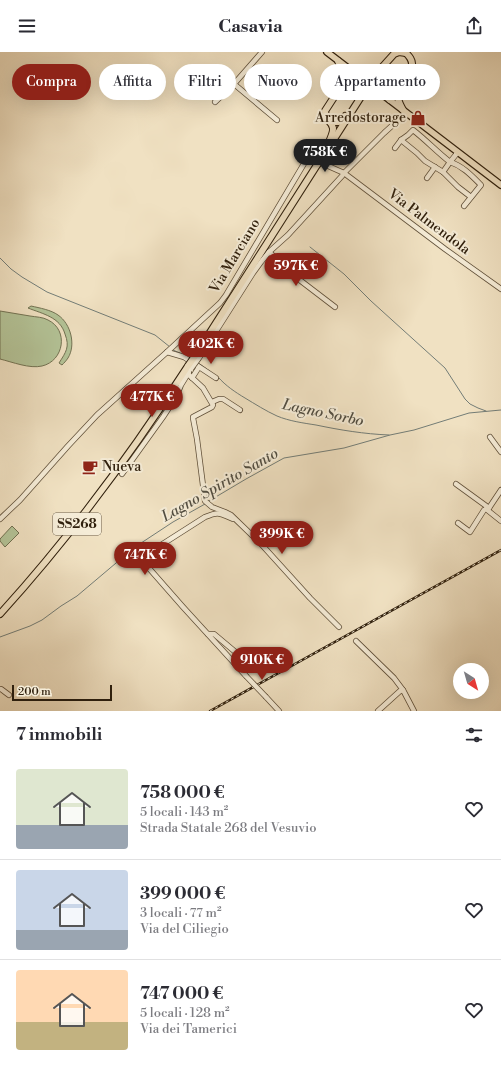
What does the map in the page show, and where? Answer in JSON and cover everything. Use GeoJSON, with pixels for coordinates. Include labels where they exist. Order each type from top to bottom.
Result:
{"type":"FeatureCollection","features":[{"type":"Feature","properties":{"kind":"highway","name":"SS268"},"geometry":{"type":"LineString","coordinates":[[382,64],[390,52]]}},
{"type":"Feature","properties":{"kind":"highway","name":"SS268"},"geometry":{"type":"LineString","coordinates":[[385,64],[394,54],[399,52],[406,53],[413,64]]}},
{"type":"Feature","properties":{"kind":"highway","name":"SS268"},"geometry":{"type":"LineString","coordinates":[[323,157],[333,133],[332,126],[326,118],[325,111],[332,100]]}},
{"type":"Feature","properties":{"kind":"highway"},"geometry":{"type":"LineString","coordinates":[[330,122],[335,123],[342,120],[359,100]]}},
{"type":"Feature","properties":{"kind":"highway","name":"SS268"},"geometry":{"type":"LineString","coordinates":[[0,614],[50,557],[107,484],[190,368],[275,230],[359,100]]}},
{"type":"Feature","properties":{"kind":"highway"},"geometry":{"type":"LineString","coordinates":[[398,100],[404,111]]}},
{"type":"Feature","properties":{"kind":"main road"},"geometry":{"type":"LineString","coordinates":[[327,52],[342,64]]}},
{"type":"Feature","properties":{"kind":"main road"},"geometry":{"type":"LineString","coordinates":[[390,100],[501,185]]}},
{"type":"Feature","properties":{"kind":"street"},"geometry":{"type":"LineString","coordinates":[[236,82],[262,52]]}},
{"type":"Feature","properties":{"kind":"street"},"geometry":{"type":"LineString","coordinates":[[236,86],[277,120]]}},
{"type":"Feature","properties":{"kind":"street"},"geometry":{"type":"LineString","coordinates":[[197,357],[269,252],[288,235],[344,173],[404,111]]}},
{"type":"Feature","properties":{"kind":"street"},"geometry":{"type":"LineString","coordinates":[[395,148],[412,130],[450,162],[468,172],[481,185],[464,206]]}},
{"type":"Feature","properties":{"kind":"street"},"geometry":{"type":"LineString","coordinates":[[401,140],[425,161],[443,172],[471,197]]}},
{"type":"Feature","properties":{"kind":"street"},"geometry":{"type":"LineString","coordinates":[[443,172],[458,152]]}},
{"type":"Feature","properties":{"kind":"street","name":"Via Palmendola"},"geometry":{"type":"LineString","coordinates":[[304,162],[310,158],[344,173],[501,289]]}},
{"type":"Feature","properties":{"kind":"street","name":"Via Marciano"},"geometry":{"type":"LineString","coordinates":[[0,519],[20,500],[97,415],[220,303],[304,162]]}},
{"type":"Feature","properties":{"kind":"street"},"geometry":{"type":"LineString","coordinates":[[427,178],[435,167]]}},
{"type":"Feature","properties":{"kind":"street"},"geometry":{"type":"LineString","coordinates":[[269,252],[301,281],[335,307]]}},
{"type":"Feature","properties":{"kind":"street"},"geometry":{"type":"LineString","coordinates":[[167,352],[184,357],[216,378]]}},
{"type":"Feature","properties":{"kind":"street"},"geometry":{"type":"LineString","coordinates":[[122,474],[176,398],[181,385],[199,367]]}},
{"type":"Feature","properties":{"kind":"street"},"geometry":{"type":"LineString","coordinates":[[190,368],[190,376],[203,388],[213,406],[193,417],[204,499],[212,507],[231,515],[234,520]]}},
{"type":"Feature","properties":{"kind":"street"},"geometry":{"type":"LineString","coordinates":[[212,402],[219,398],[223,399],[240,410]]}},
{"type":"Feature","properties":{"kind":"street"},"geometry":{"type":"LineString","coordinates":[[490,437],[501,452]]}},
{"type":"Feature","properties":{"kind":"street"},"geometry":{"type":"LineString","coordinates":[[456,484],[501,521]]}},
{"type":"Feature","properties":{"kind":"street"},"geometry":{"type":"LineString","coordinates":[[458,523],[470,532],[484,510],[487,509],[501,490]]}},
{"type":"Feature","properties":{"kind":"street"},"geometry":{"type":"LineString","coordinates":[[279,711],[147,566],[144,559],[147,554],[205,517],[215,513],[220,513],[234,520],[262,545],[310,598],[338,626]]}},
{"type":"Feature","properties":{"kind":"street"},"geometry":{"type":"LineString","coordinates":[[208,634],[214,634],[239,655]]}},
{"type":"Feature","properties":{"kind":"street"},"geometry":{"type":"LineString","coordinates":[[356,641],[394,678],[403,690],[414,711]]}},
{"type":"Feature","properties":{"kind":"street"},"geometry":{"type":"LineString","coordinates":[[0,689],[9,695]]}},
{"type":"Feature","properties":{"kind":"street"},"geometry":{"type":"LineString","coordinates":[[378,711],[403,690]]}},
{"type":"Feature","properties":{"kind":"green space"},"geometry":{"type":"Polygon","coordinates":[[[31,306],[55,313],[62,319],[69,329],[72,347],[68,358],[62,365],[59,363],[67,346],[63,328],[55,320],[45,314],[28,308],[31,306]]]}},
{"type":"Feature","properties":{"kind":"green space"},"geometry":{"type":"Polygon","coordinates":[[[0,311],[42,318],[55,325],[59,331],[61,345],[55,358],[49,363],[37,367],[21,365],[0,359],[0,311]]]}},
{"type":"Feature","properties":{"kind":"green space"},"geometry":{"type":"Polygon","coordinates":[[[12,526],[19,533],[5,547],[0,539],[12,526]]]}},
{"type":"Feature","properties":{"kind":"waterway"},"geometry":{"type":"LineString","coordinates":[[310,247],[344,274],[371,301],[445,368],[465,399],[470,404],[486,411]]}},
{"type":"Feature","properties":{"kind":"waterway","name":"Lagno Sorbo"},"geometry":{"type":"LineString","coordinates":[[0,258],[22,277],[47,292],[155,335],[170,347]]}},
{"type":"Feature","properties":{"kind":"waterway","name":"Lagno Sorbo"},"geometry":{"type":"LineString","coordinates":[[173,350],[180,353]]}},
{"type":"Feature","properties":{"kind":"waterway","name":"Lagno Sorbo"},"geometry":{"type":"LineString","coordinates":[[197,362],[211,372]]}},
{"type":"Feature","properties":{"kind":"waterway","name":"Lagno Sorbo"},"geometry":{"type":"LineString","coordinates":[[218,377],[227,386],[265,410],[282,418],[296,422],[343,430],[389,435]]}},
{"type":"Feature","properties":{"kind":"waterway","name":"Lagno Spirito Santo"},"geometry":{"type":"LineString","coordinates":[[209,501],[284,458],[344,448],[414,430],[469,413],[501,410]]}},
{"type":"Feature","properties":{"kind":"waterway","name":"Lagno Spirito Santo"},"geometry":{"type":"LineString","coordinates":[[0,637],[42,620],[77,596],[135,547],[173,522],[205,504]]}},
{"type":"Feature","properties":{"kind":"railway"},"geometry":{"type":"LineString","coordinates":[[210,711],[501,550]]}},
{"type":"Feature","properties":{"kind":"place","name":"Arredostorage"},"geometry":{"type":"Point","coordinates":[418,118]}},
{"type":"Feature","properties":{"kind":"place","name":"Nueva"},"geometry":{"type":"Point","coordinates":[90,467]}}]}
